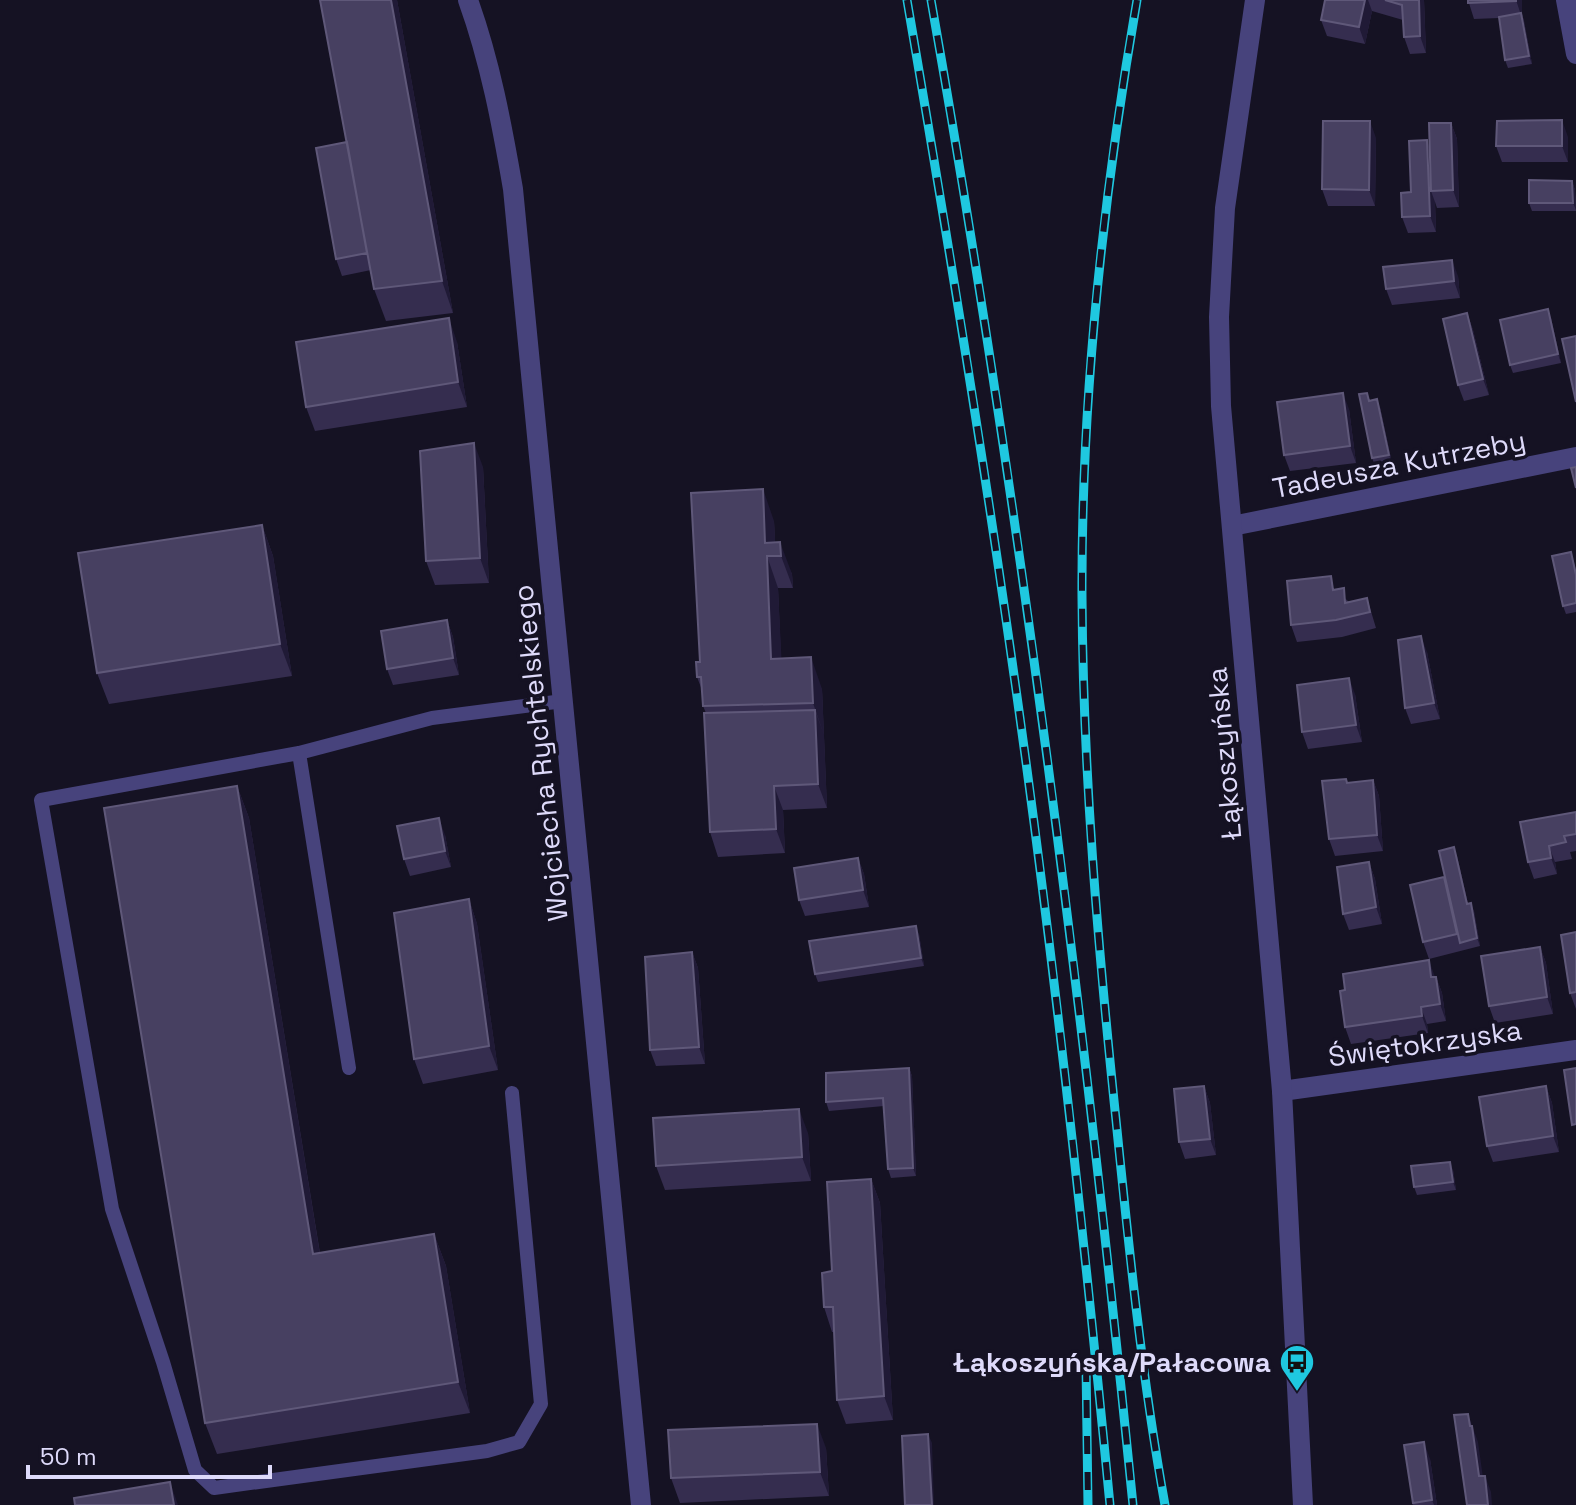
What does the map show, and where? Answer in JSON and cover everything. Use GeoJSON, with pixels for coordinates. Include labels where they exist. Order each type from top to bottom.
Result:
{"type":"FeatureCollection","features":[{"type":"Feature","properties":{"kind":"street","name":"Wojciecha Rychtelskiego"},"geometry":{"type":"LineString","coordinates":[[468,0],[501,118],[513,189],[641,1505]]}},
{"type":"Feature","properties":{"kind":"street","name":"Łąkoszyńska"},"geometry":{"type":"LineString","coordinates":[[1255,0],[1225,208],[1219,317],[1221,406],[1282,1091],[1303,1505]]}},
{"type":"Feature","properties":{"kind":"street"},"geometry":{"type":"LineString","coordinates":[[1566,0],[1576,54]]}},
{"type":"Feature","properties":{"kind":"street","name":"Tadeusza Kutrzeby"},"geometry":{"type":"LineString","coordinates":[[1232,526],[1576,457]]}},
{"type":"Feature","properties":{"kind":"street","name":"Świętokrzyska"},"geometry":{"type":"LineString","coordinates":[[1282,1091],[1576,1050]]}},
{"type":"Feature","properties":{"kind":"lane"},"geometry":{"type":"LineString","coordinates":[[512,1093],[541,1404],[519,1442],[487,1451],[214,1488],[195,1470],[112,1209],[41,800],[299,753],[432,718],[563,701]]}},
{"type":"Feature","properties":{"kind":"lane"},"geometry":{"type":"LineString","coordinates":[[299,753],[349,1068]]}},
{"type":"Feature","properties":{"kind":"building"},"geometry":{"type":"Polygon","coordinates":[[[320,0],[391,0],[442,281],[374,289],[320,0]]]}},
{"type":"Feature","properties":{"kind":"building"},"geometry":{"type":"Polygon","coordinates":[[[1325,0],[1365,0],[1359,27],[1321,20],[1325,0]]]}},
{"type":"Feature","properties":{"kind":"building"},"geometry":{"type":"Polygon","coordinates":[[[1385,0],[1419,0],[1420,36],[1404,37],[1402,5],[1385,0]]]}},
{"type":"Feature","properties":{"kind":"building"},"geometry":{"type":"Polygon","coordinates":[[[1468,0],[1516,0],[1516,1],[1468,3],[1468,0]]]}},
{"type":"Feature","properties":{"kind":"building"},"geometry":{"type":"Polygon","coordinates":[[[1521,13],[1529,56],[1505,60],[1499,17],[1521,13]]]}},
{"type":"Feature","properties":{"kind":"building"},"geometry":{"type":"Polygon","coordinates":[[[1562,120],[1562,146],[1496,146],[1497,121],[1562,120]]]}},
{"type":"Feature","properties":{"kind":"building"},"geometry":{"type":"Polygon","coordinates":[[[1323,121],[1370,121],[1369,190],[1322,189],[1323,121]]]}},
{"type":"Feature","properties":{"kind":"building"},"geometry":{"type":"Polygon","coordinates":[[[1429,123],[1451,123],[1453,190],[1431,191],[1429,123]]]}},
{"type":"Feature","properties":{"kind":"building"},"geometry":{"type":"Polygon","coordinates":[[[1427,140],[1430,216],[1402,217],[1401,193],[1411,192],[1409,141],[1427,140]]]}},
{"type":"Feature","properties":{"kind":"building"},"geometry":{"type":"Polygon","coordinates":[[[347,142],[367,253],[336,259],[316,148],[347,142]]]}},
{"type":"Feature","properties":{"kind":"building"},"geometry":{"type":"Polygon","coordinates":[[[1529,180],[1572,181],[1573,203],[1529,203],[1529,180]]]}},
{"type":"Feature","properties":{"kind":"building"},"geometry":{"type":"Polygon","coordinates":[[[1452,260],[1454,281],[1386,289],[1383,267],[1452,260]]]}},
{"type":"Feature","properties":{"kind":"building"},"geometry":{"type":"Polygon","coordinates":[[[1548,309],[1558,354],[1510,365],[1500,320],[1548,309]]]}},
{"type":"Feature","properties":{"kind":"building"},"geometry":{"type":"Polygon","coordinates":[[[1467,313],[1483,379],[1458,385],[1443,319],[1467,313]]]}},
{"type":"Feature","properties":{"kind":"building"},"geometry":{"type":"Polygon","coordinates":[[[449,318],[458,382],[306,407],[296,342],[449,318]]]}},
{"type":"Feature","properties":{"kind":"building"},"geometry":{"type":"Polygon","coordinates":[[[1576,336],[1576,402],[1562,339],[1576,336]]]}},
{"type":"Feature","properties":{"kind":"building"},"geometry":{"type":"Polygon","coordinates":[[[1343,393],[1350,446],[1284,455],[1277,402],[1343,393]]]}},
{"type":"Feature","properties":{"kind":"building"},"geometry":{"type":"Polygon","coordinates":[[[1367,393],[1369,401],[1377,399],[1389,455],[1372,458],[1359,394],[1367,393]]]}},
{"type":"Feature","properties":{"kind":"building"},"geometry":{"type":"Polygon","coordinates":[[[474,443],[480,558],[426,561],[420,451],[474,443]]]}},
{"type":"Feature","properties":{"kind":"building"},"geometry":{"type":"Polygon","coordinates":[[[1576,467],[1576,488],[1571,468],[1576,467]]]}},
{"type":"Feature","properties":{"kind":"building"},"geometry":{"type":"Polygon","coordinates":[[[763,489],[765,543],[780,542],[781,556],[767,556],[771,659],[811,657],[813,703],[703,706],[701,677],[697,677],[696,662],[700,662],[691,493],[763,489]]]}},
{"type":"Feature","properties":{"kind":"building"},"geometry":{"type":"Polygon","coordinates":[[[262,525],[280,644],[97,673],[78,553],[262,525]]]}},
{"type":"Feature","properties":{"kind":"building"},"geometry":{"type":"Polygon","coordinates":[[[1571,552],[1576,575],[1576,603],[1563,606],[1552,556],[1571,552]]]}},
{"type":"Feature","properties":{"kind":"building"},"geometry":{"type":"Polygon","coordinates":[[[1331,576],[1333,590],[1344,588],[1345,603],[1367,598],[1370,612],[1291,625],[1287,581],[1331,576]]]}},
{"type":"Feature","properties":{"kind":"building"},"geometry":{"type":"Polygon","coordinates":[[[447,620],[453,658],[387,669],[381,631],[447,620]]]}},
{"type":"Feature","properties":{"kind":"building"},"geometry":{"type":"Polygon","coordinates":[[[1421,636],[1434,703],[1405,708],[1398,640],[1421,636]]]}},
{"type":"Feature","properties":{"kind":"building"},"geometry":{"type":"Polygon","coordinates":[[[1349,678],[1356,725],[1302,732],[1297,685],[1349,678]]]}},
{"type":"Feature","properties":{"kind":"building"},"geometry":{"type":"Polygon","coordinates":[[[815,710],[818,784],[774,786],[776,829],[710,832],[704,713],[815,710]]]}},
{"type":"Feature","properties":{"kind":"building"},"geometry":{"type":"Polygon","coordinates":[[[1346,779],[1347,783],[1373,780],[1377,835],[1329,839],[1322,781],[1346,779]]]}},
{"type":"Feature","properties":{"kind":"building"},"geometry":{"type":"Polygon","coordinates":[[[237,786],[313,1254],[434,1234],[458,1382],[205,1423],[104,808],[237,786]]]}},
{"type":"Feature","properties":{"kind":"building"},"geometry":{"type":"Polygon","coordinates":[[[1576,812],[1576,834],[1564,836],[1566,842],[1549,846],[1551,858],[1528,862],[1520,822],[1576,812]]]}},
{"type":"Feature","properties":{"kind":"building"},"geometry":{"type":"Polygon","coordinates":[[[439,818],[445,851],[404,859],[397,826],[439,818]]]}},
{"type":"Feature","properties":{"kind":"building"},"geometry":{"type":"Polygon","coordinates":[[[1454,847],[1467,904],[1471,903],[1477,938],[1460,943],[1439,851],[1454,847]]]}},
{"type":"Feature","properties":{"kind":"building"},"geometry":{"type":"Polygon","coordinates":[[[858,858],[863,890],[799,900],[794,868],[858,858]]]}},
{"type":"Feature","properties":{"kind":"building"},"geometry":{"type":"Polygon","coordinates":[[[1369,862],[1376,907],[1343,914],[1337,867],[1369,862]]]}},
{"type":"Feature","properties":{"kind":"building"},"geometry":{"type":"Polygon","coordinates":[[[1444,877],[1457,934],[1423,942],[1410,885],[1444,877]]]}},
{"type":"Feature","properties":{"kind":"building"},"geometry":{"type":"Polygon","coordinates":[[[469,899],[489,1046],[414,1059],[394,913],[469,899]]]}},
{"type":"Feature","properties":{"kind":"building"},"geometry":{"type":"Polygon","coordinates":[[[916,926],[921,958],[815,974],[809,941],[916,926]]]}},
{"type":"Feature","properties":{"kind":"building"},"geometry":{"type":"Polygon","coordinates":[[[1576,932],[1576,992],[1570,993],[1561,935],[1576,932]]]}},
{"type":"Feature","properties":{"kind":"building"},"geometry":{"type":"Polygon","coordinates":[[[1540,947],[1547,997],[1489,1006],[1481,956],[1540,947]]]}},
{"type":"Feature","properties":{"kind":"building"},"geometry":{"type":"Polygon","coordinates":[[[692,952],[699,1047],[650,1050],[645,957],[692,952]]]}},
{"type":"Feature","properties":{"kind":"building"},"geometry":{"type":"Polygon","coordinates":[[[1429,960],[1431,977],[1436,977],[1440,1004],[1421,1007],[1422,1016],[1345,1027],[1340,991],[1345,990],[1343,974],[1429,960]]]}},
{"type":"Feature","properties":{"kind":"building"},"geometry":{"type":"Polygon","coordinates":[[[909,1068],[913,1168],[888,1169],[883,1098],[826,1102],[826,1073],[909,1068]]]}},
{"type":"Feature","properties":{"kind":"building"},"geometry":{"type":"Polygon","coordinates":[[[1576,1068],[1576,1124],[1572,1125],[1564,1070],[1576,1068]]]}},
{"type":"Feature","properties":{"kind":"building"},"geometry":{"type":"Polygon","coordinates":[[[1204,1086],[1210,1139],[1179,1142],[1174,1089],[1204,1086]]]}},
{"type":"Feature","properties":{"kind":"building"},"geometry":{"type":"Polygon","coordinates":[[[1546,1086],[1553,1136],[1487,1146],[1479,1097],[1546,1086]]]}},
{"type":"Feature","properties":{"kind":"building"},"geometry":{"type":"Polygon","coordinates":[[[799,1109],[802,1157],[656,1166],[653,1118],[799,1109]]]}},
{"type":"Feature","properties":{"kind":"building"},"geometry":{"type":"Polygon","coordinates":[[[1450,1162],[1453,1182],[1414,1187],[1411,1166],[1450,1162]]]}},
{"type":"Feature","properties":{"kind":"building"},"geometry":{"type":"Polygon","coordinates":[[[871,1179],[884,1396],[837,1400],[833,1307],[824,1307],[822,1273],[832,1271],[827,1182],[871,1179]]]}},
{"type":"Feature","properties":{"kind":"building"},"geometry":{"type":"Polygon","coordinates":[[[1468,1414],[1479,1476],[1485,1476],[1488,1505],[1467,1505],[1454,1415],[1468,1414]]]}},
{"type":"Feature","properties":{"kind":"building"},"geometry":{"type":"Polygon","coordinates":[[[817,1424],[820,1472],[671,1478],[668,1430],[817,1424]]]}},
{"type":"Feature","properties":{"kind":"building"},"geometry":{"type":"Polygon","coordinates":[[[928,1434],[932,1505],[905,1505],[902,1436],[928,1434]]]}},
{"type":"Feature","properties":{"kind":"building"},"geometry":{"type":"Polygon","coordinates":[[[1424,1442],[1432,1500],[1413,1503],[1404,1445],[1424,1442]]]}},
{"type":"Feature","properties":{"kind":"building"},"geometry":{"type":"Polygon","coordinates":[[[170,1482],[174,1505],[75,1505],[74,1498],[170,1482]]]}},
{"type":"Feature","properties":{"kind":"railway"},"geometry":{"type":"LineString","coordinates":[[907,0],[997,554],[1038,851],[1110,1505]]}},
{"type":"Feature","properties":{"kind":"railway"},"geometry":{"type":"LineString","coordinates":[[931,0],[993,375],[1046,751],[1093,1127],[1133,1505]]}},
{"type":"Feature","properties":{"kind":"railway"},"geometry":{"type":"LineString","coordinates":[[1137,0],[1114,148],[1096,297],[1085,447],[1083,663],[1093,859],[1109,1055],[1137,1313],[1165,1505]]}},
{"type":"Feature","properties":{"kind":"railway"},"geometry":{"type":"LineString","coordinates":[[1086,1364],[1088,1505]]}},
{"type":"Feature","properties":{"kind":"place","name":"Łąkoszyńska/Pałacowa"},"geometry":{"type":"Point","coordinates":[1297,1393]}}]}
